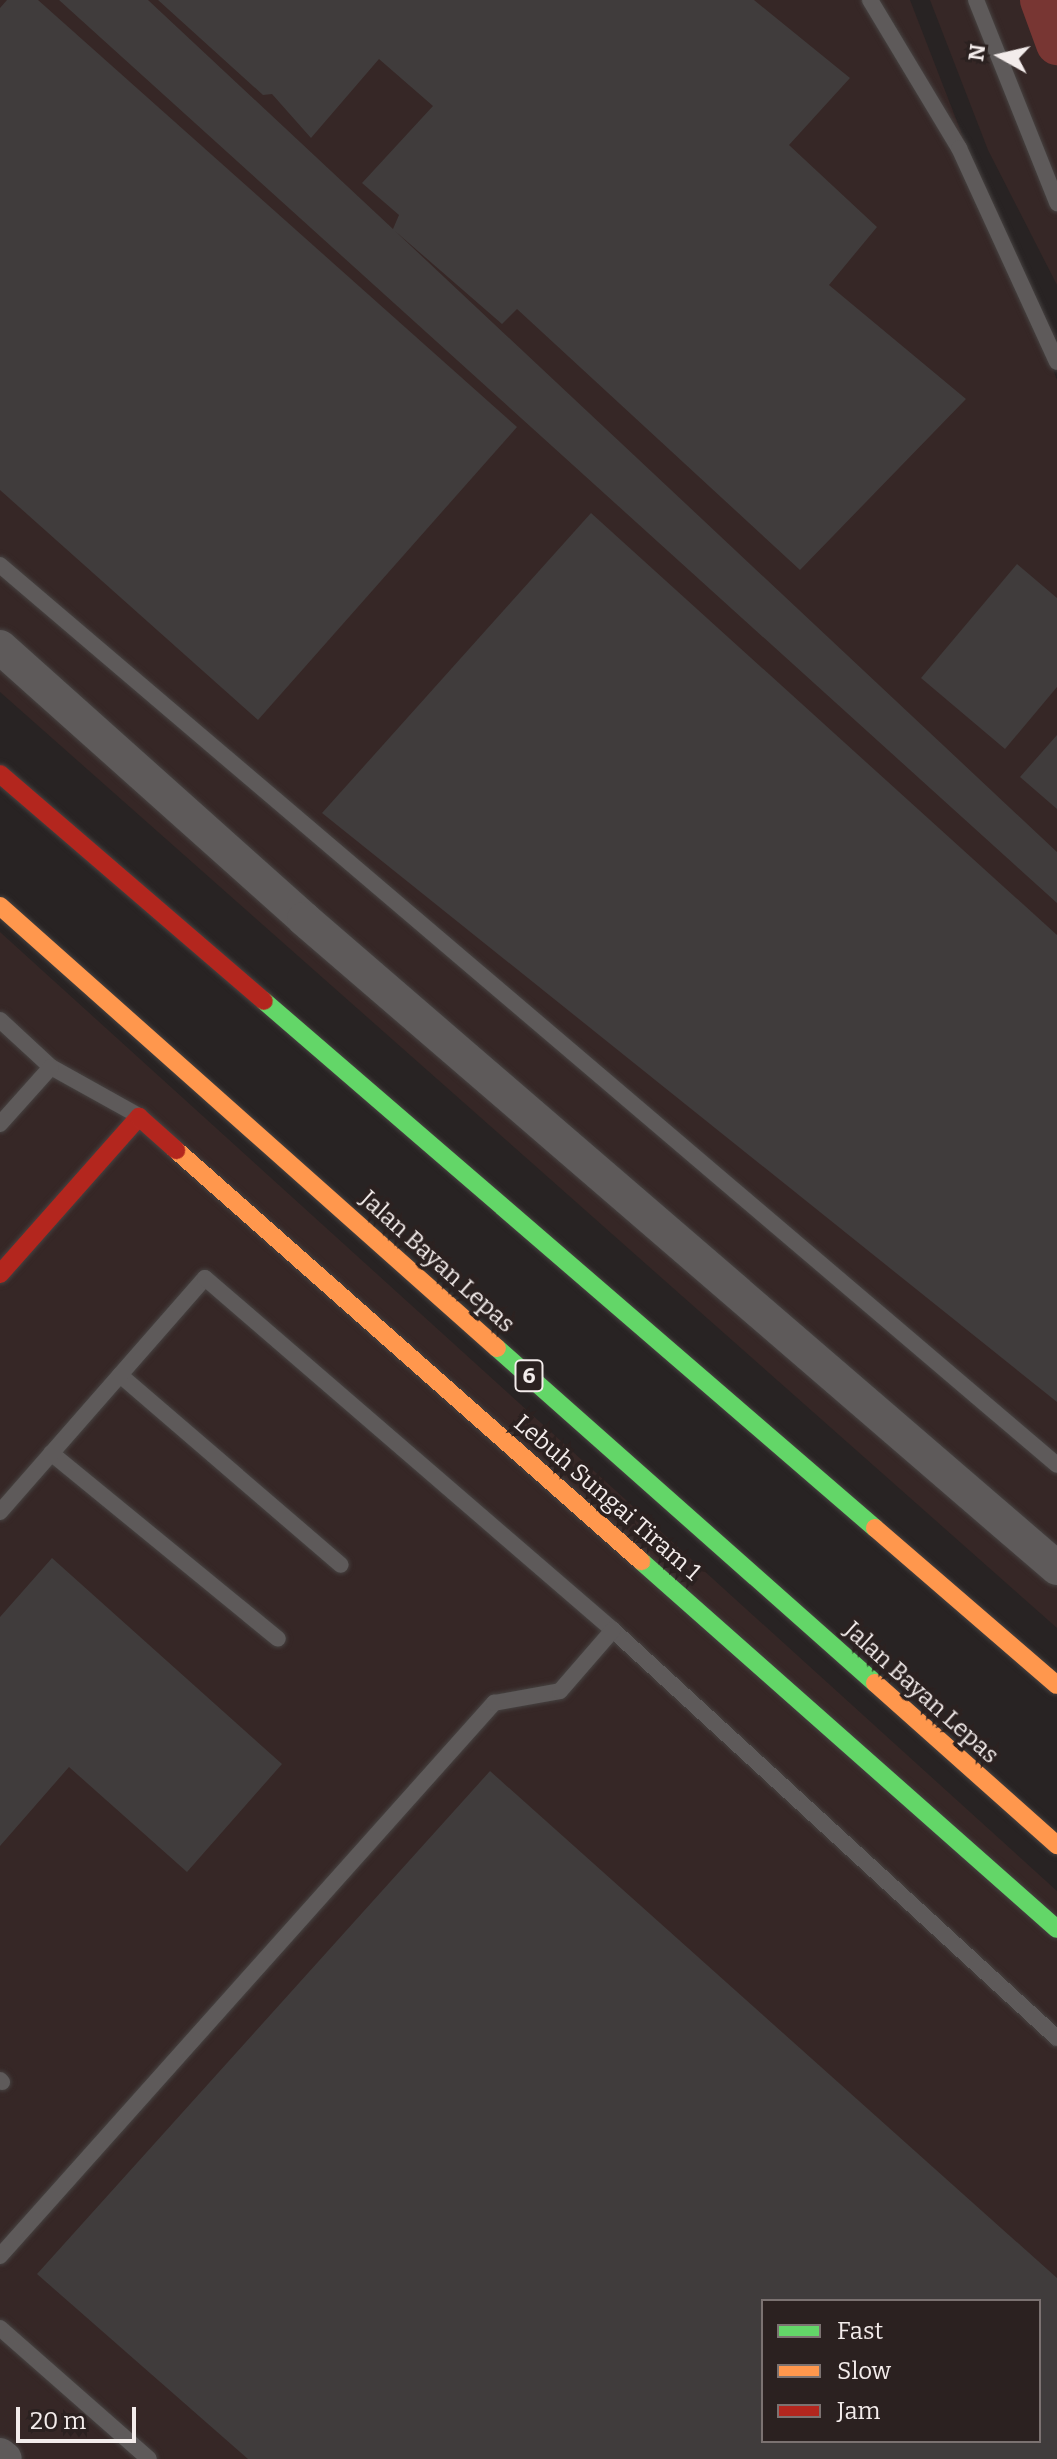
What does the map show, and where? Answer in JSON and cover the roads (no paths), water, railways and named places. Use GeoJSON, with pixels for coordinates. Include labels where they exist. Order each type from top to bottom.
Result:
{"type":"FeatureCollection","features":[{"type":"Feature","properties":{"kind":"main road"},"geometry":{"type":"LineString","coordinates":[[0,774],[1057,1685]]}},
{"type":"Feature","properties":{"kind":"main road","name":"Jalan Bayan Lepas"},"geometry":{"type":"LineString","coordinates":[[0,906],[1057,1845]]}},
{"type":"Feature","properties":{"kind":"main road"},"geometry":{"type":"LineString","coordinates":[[0,1274],[139,1117]]}},
{"type":"Feature","properties":{"kind":"main road","name":"Lebuh Sungai Tiram 1"},"geometry":{"type":"LineString","coordinates":[[139,1117],[1057,1929]]}},
{"type":"Feature","properties":{"kind":"main road"},"geometry":{"type":"LineString","coordinates":[[984,1781],[1044,1803]]}},
{"type":"Feature","properties":{"kind":"street"},"geometry":{"type":"LineString","coordinates":[[0,647],[304,919],[1057,1568]]}},
{"type":"Feature","properties":{"kind":"street"},"geometry":{"type":"LineString","coordinates":[[0,2455],[5,2459]]}},
{"type":"Feature","properties":{"kind":"lane"},"geometry":{"type":"LineString","coordinates":[[870,0],[959,148],[1057,362]]}},
{"type":"Feature","properties":{"kind":"lane"},"geometry":{"type":"LineString","coordinates":[[976,0],[1057,203]]}},
{"type":"Feature","properties":{"kind":"lane"},"geometry":{"type":"LineString","coordinates":[[0,565],[1057,1465]]}},
{"type":"Feature","properties":{"kind":"lane"},"geometry":{"type":"LineString","coordinates":[[0,1020],[51,1067],[139,1117]]}},
{"type":"Feature","properties":{"kind":"lane"},"geometry":{"type":"LineString","coordinates":[[0,1124],[51,1067]]}},
{"type":"Feature","properties":{"kind":"lane"},"geometry":{"type":"LineString","coordinates":[[0,1512],[205,1278],[613,1630],[1057,2038]]}},
{"type":"Feature","properties":{"kind":"lane"},"geometry":{"type":"LineString","coordinates":[[120,1375],[341,1565]]}},
{"type":"Feature","properties":{"kind":"lane"},"geometry":{"type":"LineString","coordinates":[[51,1453],[278,1639]]}},
{"type":"Feature","properties":{"kind":"lane"},"geometry":{"type":"LineString","coordinates":[[0,2256],[494,1703],[560,1691],[613,1630]]}},
{"type":"Feature","properties":{"kind":"lane"},"geometry":{"type":"LineString","coordinates":[[0,2328],[149,2459]]}},
{"type":"Feature","properties":{"kind":"waterway"},"geometry":{"type":"LineString","coordinates":[[1041,0],[1057,44]]}}]}
